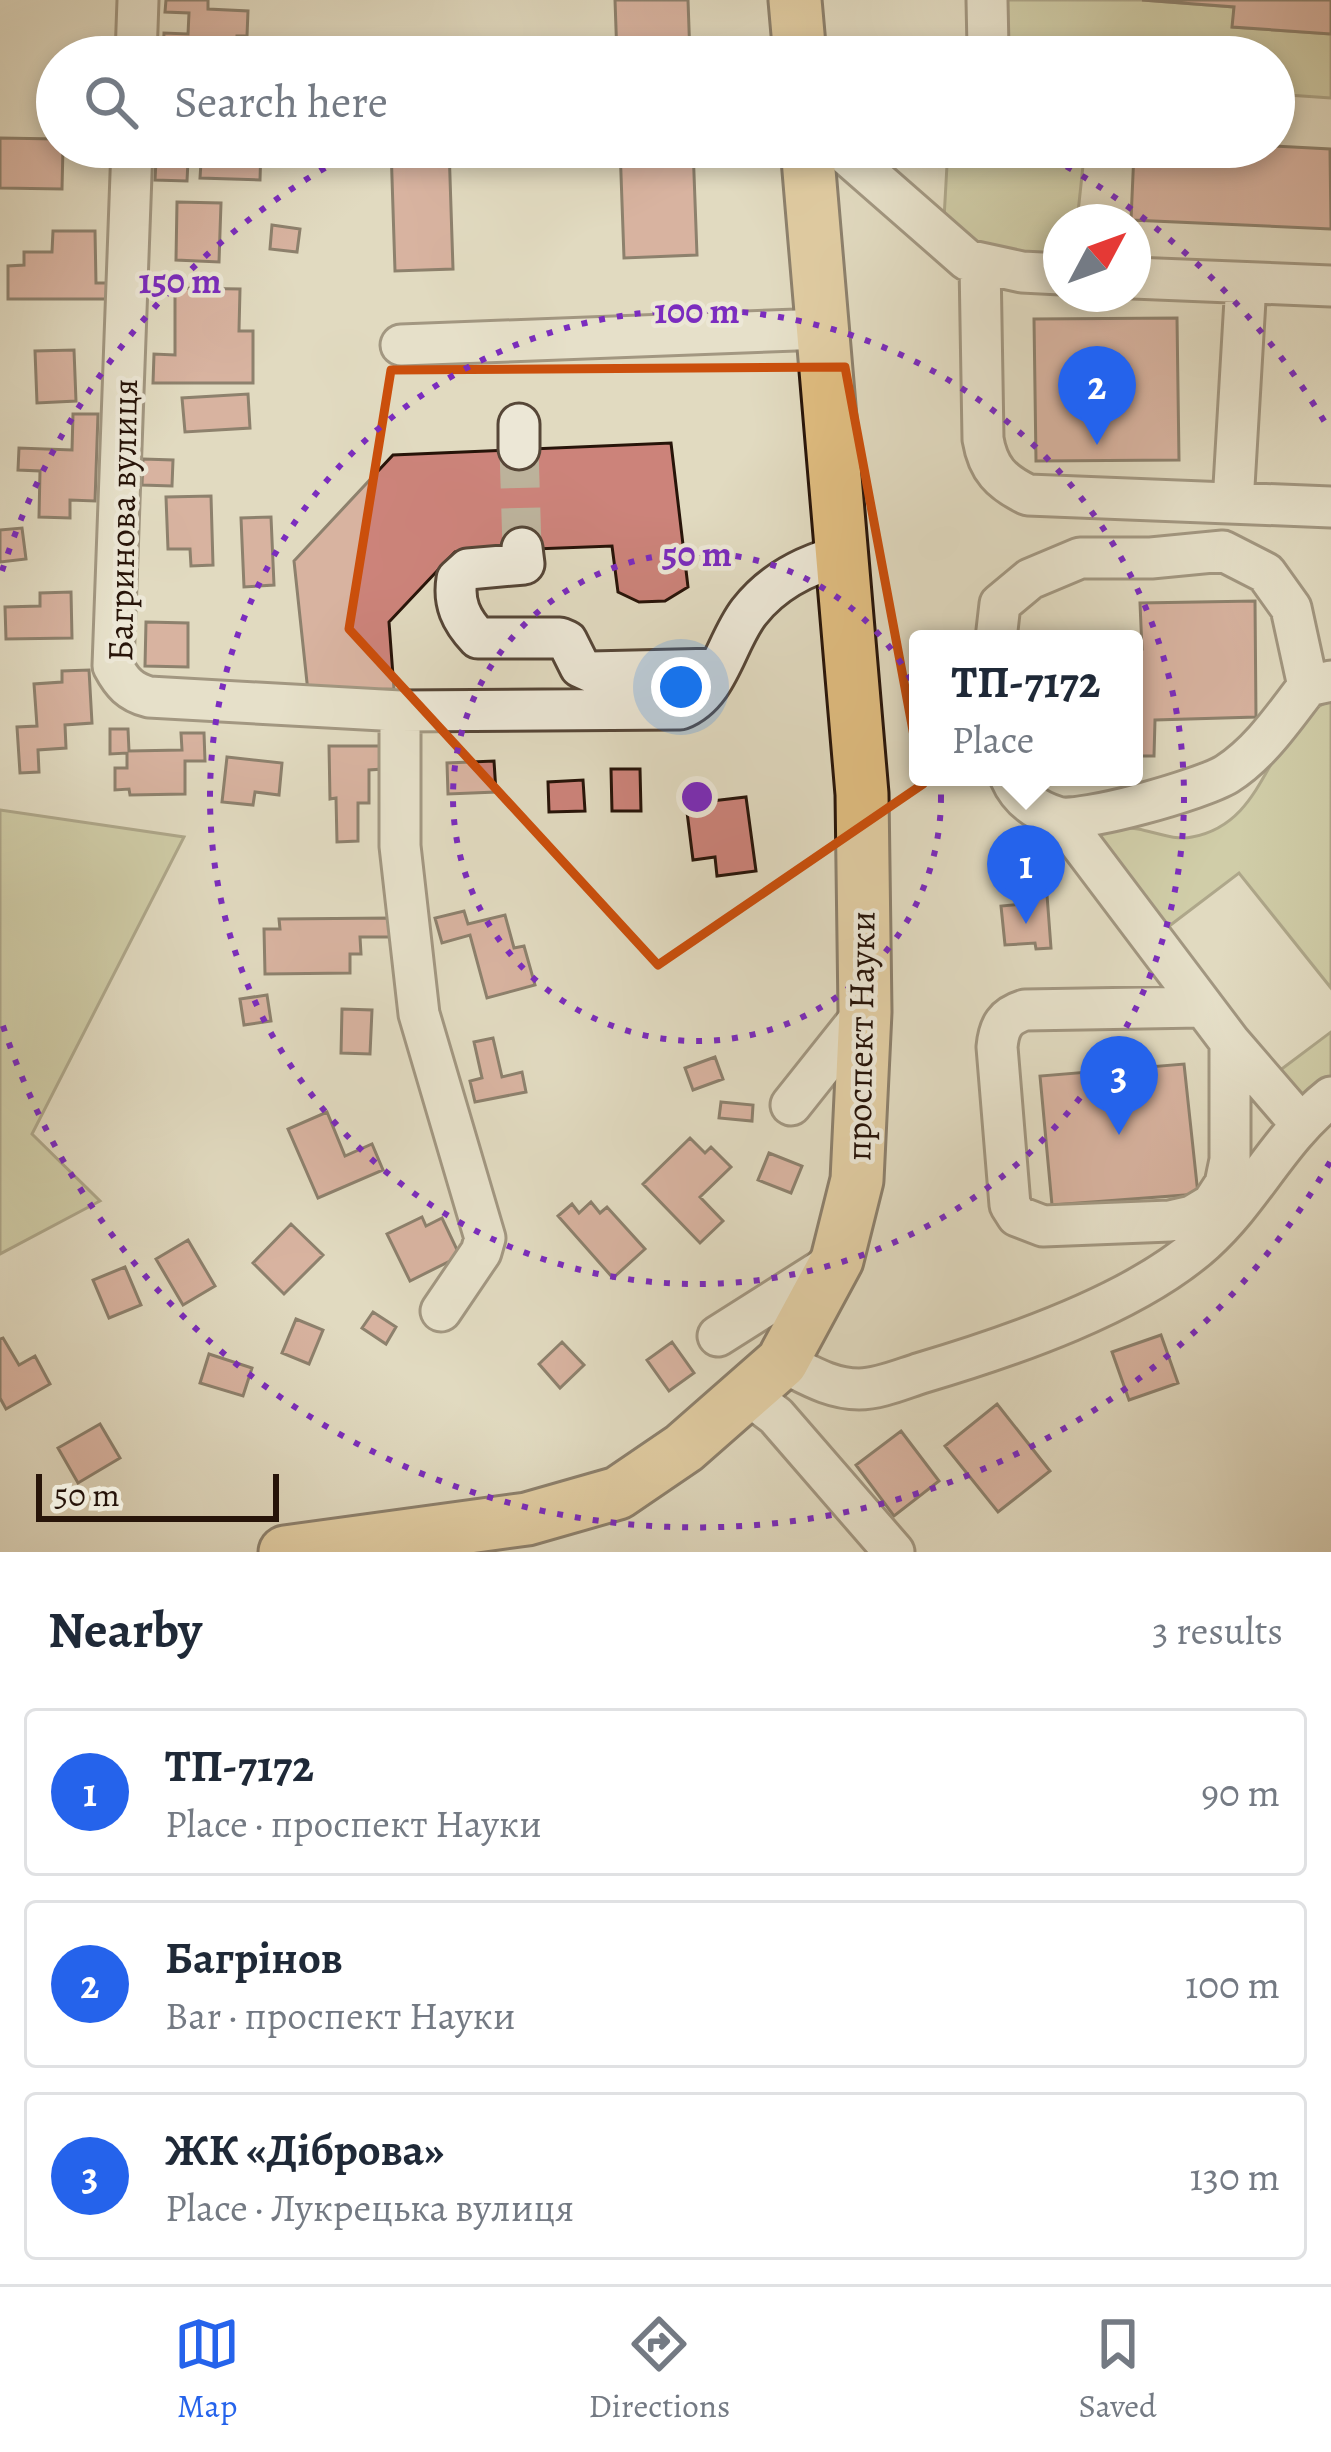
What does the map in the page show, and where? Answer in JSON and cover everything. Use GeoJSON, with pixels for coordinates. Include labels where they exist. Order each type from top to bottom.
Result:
{"type":"FeatureCollection","features":[{"type":"Feature","properties":{"kind":"main road"},"geometry":{"type":"LineString","coordinates":[[795,0],[798,36]]}},
{"type":"Feature","properties":{"kind":"main road","name":"проспект Науки"},"geometry":{"type":"LineString","coordinates":[[291,1551],[526,1519],[618,1493],[685,1448],[764,1378],[837,1260],[857,1180],[866,1012],[862,794],[809,168]]}},
{"type":"Feature","properties":{"kind":"street"},"geometry":{"type":"LineString","coordinates":[[137,36],[138,0]]}},
{"type":"Feature","properties":{"kind":"street"},"geometry":{"type":"LineString","coordinates":[[987,0],[988,36]]}},
{"type":"Feature","properties":{"kind":"street","name":"Багринова вулиця"},"geometry":{"type":"LineString","coordinates":[[131,168],[112,666],[123,684],[149,698],[400,711],[680,709],[705,693],[748,613],[767,594],[813,563],[844,555]]}},
{"type":"Feature","properties":{"kind":"street"},"geometry":{"type":"LineString","coordinates":[[862,168],[967,260],[1043,273]]}},
{"type":"Feature","properties":{"kind":"street"},"geometry":{"type":"LineString","coordinates":[[980,263],[983,439],[987,464],[1007,485],[1028,495],[1331,507]]}},
{"type":"Feature","properties":{"kind":"street"},"geometry":{"type":"LineString","coordinates":[[1151,279],[1331,286]]}},
{"type":"Feature","properties":{"kind":"street"},"geometry":{"type":"LineString","coordinates":[[1233,503],[1246,283]]}},
{"type":"Feature","properties":{"kind":"street"},"geometry":{"type":"LineString","coordinates":[[401,345],[824,329]]}},
{"type":"Feature","properties":{"kind":"street"},"geometry":{"type":"LineString","coordinates":[[522,548],[524,564],[468,569],[457,579],[458,608],[478,638],[560,638],[567,641],[580,667],[592,672],[718,669]]}},
{"type":"Feature","properties":{"kind":"street"},"geometry":{"type":"LineString","coordinates":[[997,630],[1000,604],[1030,579],[1080,558],[1223,551],[1266,573],[1292,608],[1320,683],[1262,745],[1225,776],[1160,800],[1060,818]]}},
{"type":"Feature","properties":{"kind":"street"},"geometry":{"type":"LineString","coordinates":[[400,711],[400,846],[419,1014],[485,1238],[481,1252],[441,1311]]}},
{"type":"Feature","properties":{"kind":"street"},"geometry":{"type":"LineString","coordinates":[[1014,786],[1019,798],[1060,818],[1201,1006],[1299,1122]]}},
{"type":"Feature","properties":{"kind":"street"},"geometry":{"type":"LineString","coordinates":[[1201,1006],[1010,1014],[998,1029],[997,1047],[1010,1205],[1017,1216],[1043,1226],[1170,1221],[1192,1216],[1212,1204],[1225,1184],[1230,1160],[1230,1042]]}},
{"type":"Feature","properties":{"kind":"street"},"geometry":{"type":"LineString","coordinates":[[791,1105],[866,1012]]}},
{"type":"Feature","properties":{"kind":"street"},"geometry":{"type":"LineString","coordinates":[[894,1552],[776,1415],[764,1378],[865,1390],[992,1352],[1106,1303],[1203,1243],[1299,1122],[1331,1097]]}},
{"type":"Feature","properties":{"kind":"street"},"geometry":{"type":"LineString","coordinates":[[718,1336],[837,1260]]}},
{"type":"Feature","properties":{"kind":"highlighted area"},"geometry":{"type":"Polygon","coordinates":[[[845,367],[923,784],[658,965],[349,629],[391,370],[845,367]]]}},
{"type":"Feature","properties":{"kind":"green space"},"geometry":{"type":"Polygon","coordinates":[[[1003,0],[1142,0],[1234,7],[1233,27],[1331,34],[1331,98],[1295,95],[1295,36],[1002,36],[1003,0]]]}},
{"type":"Feature","properties":{"kind":"green space"},"geometry":{"type":"Polygon","coordinates":[[[947,168],[1083,168],[1079,204],[1043,204],[1043,263],[988,259],[944,219],[947,168]]]}},
{"type":"Feature","properties":{"kind":"green space"},"geometry":{"type":"Polygon","coordinates":[[[1331,700],[1331,988],[1239,873],[1156,936],[1082,829],[1131,828],[1185,838],[1218,828],[1253,795],[1292,732],[1331,700]]]}},
{"type":"Feature","properties":{"kind":"green space"},"geometry":{"type":"Polygon","coordinates":[[[0,810],[184,837],[32,1134],[100,1201],[0,1254],[0,810]]]}},
{"type":"Feature","properties":{"kind":"green space"},"geometry":{"type":"Polygon","coordinates":[[[1331,1032],[1331,1077],[1308,1094],[1291,1092],[1275,1074],[1331,1032]]]}},
{"type":"Feature","properties":{"kind":"building"},"geometry":{"type":"Polygon","coordinates":[[[166,0],[208,0],[208,9],[248,11],[247,36],[164,36],[188,34],[189,13],[165,12],[166,0]]]}},
{"type":"Feature","properties":{"kind":"building"},"geometry":{"type":"Polygon","coordinates":[[[615,0],[688,0],[689,36],[616,36],[615,0]]]}},
{"type":"Feature","properties":{"kind":"building"},"geometry":{"type":"Polygon","coordinates":[[[1142,0],[1331,0],[1331,34],[1232,27],[1234,7],[1142,0]]]}},
{"type":"Feature","properties":{"kind":"building"},"geometry":{"type":"Polygon","coordinates":[[[0,138],[36,139],[36,168],[62,168],[62,189],[0,188],[0,138]]]}},
{"type":"Feature","properties":{"kind":"building"},"geometry":{"type":"Polygon","coordinates":[[[1295,147],[1330,149],[1331,229],[1151,221],[1151,204],[1132,204],[1133,168],[1295,168],[1295,147]]]}},
{"type":"Feature","properties":{"kind":"building"},"geometry":{"type":"Polygon","coordinates":[[[156,168],[188,168],[187,181],[155,180],[156,168]]]}},
{"type":"Feature","properties":{"kind":"building"},"geometry":{"type":"Polygon","coordinates":[[[201,168],[260,168],[260,180],[200,178],[201,168]]]}},
{"type":"Feature","properties":{"kind":"building"},"geometry":{"type":"Polygon","coordinates":[[[392,168],[450,168],[453,269],[395,271],[392,168]]]}},
{"type":"Feature","properties":{"kind":"building"},"geometry":{"type":"Polygon","coordinates":[[[621,168],[694,168],[697,255],[624,258],[621,168]]]}},
{"type":"Feature","properties":{"kind":"building"},"geometry":{"type":"Polygon","coordinates":[[[177,202],[221,203],[219,262],[176,260],[177,202]]]}},
{"type":"Feature","properties":{"kind":"building"},"geometry":{"type":"Polygon","coordinates":[[[272,225],[300,229],[297,252],[270,249],[272,225]]]}},
{"type":"Feature","properties":{"kind":"building"},"geometry":{"type":"Polygon","coordinates":[[[53,231],[95,231],[96,283],[109,283],[109,299],[8,299],[8,266],[24,265],[24,252],[52,252],[53,231]]]}},
{"type":"Feature","properties":{"kind":"building"},"geometry":{"type":"Polygon","coordinates":[[[175,288],[240,289],[239,331],[253,331],[253,383],[153,383],[154,354],[175,355],[175,288]]]}},
{"type":"Feature","properties":{"kind":"building"},"geometry":{"type":"Polygon","coordinates":[[[1177,318],[1179,460],[1036,461],[1034,319],[1177,318]]]}},
{"type":"Feature","properties":{"kind":"building"},"geometry":{"type":"Polygon","coordinates":[[[74,350],[76,401],[37,403],[35,351],[74,350]]]}},
{"type":"Feature","properties":{"kind":"building"},"geometry":{"type":"Polygon","coordinates":[[[248,394],[250,428],[185,432],[182,398],[248,394]]]}},
{"type":"Feature","properties":{"kind":"building"},"geometry":{"type":"Polygon","coordinates":[[[73,414],[98,414],[95,501],[70,500],[70,518],[39,517],[40,471],[18,470],[19,448],[72,450],[73,414]]]}},
{"type":"Feature","properties":{"kind":"building"},"geometry":{"type":"Polygon","coordinates":[[[671,443],[688,587],[665,601],[639,602],[618,592],[612,546],[455,552],[389,622],[394,689],[308,692],[294,561],[393,455],[671,443]]]}},
{"type":"Feature","properties":{"kind":"building"},"geometry":{"type":"Polygon","coordinates":[[[143,459],[173,460],[172,486],[142,485],[143,459]]]}},
{"type":"Feature","properties":{"kind":"building"},"geometry":{"type":"Polygon","coordinates":[[[211,496],[213,565],[191,566],[190,549],[168,549],[166,497],[211,496]]]}},
{"type":"Feature","properties":{"kind":"building"},"geometry":{"type":"Polygon","coordinates":[[[271,517],[274,585],[244,587],[241,518],[271,517]]]}},
{"type":"Feature","properties":{"kind":"building"},"geometry":{"type":"Polygon","coordinates":[[[22,528],[26,559],[0,562],[0,530],[22,528]]]}},
{"type":"Feature","properties":{"kind":"building"},"geometry":{"type":"Polygon","coordinates":[[[71,592],[72,638],[6,639],[5,607],[40,606],[40,593],[71,592]]]}},
{"type":"Feature","properties":{"kind":"building"},"geometry":{"type":"Polygon","coordinates":[[[1255,601],[1256,717],[1155,720],[1154,756],[1143,756],[1140,603],[1255,601]]]}},
{"type":"Feature","properties":{"kind":"building"},"geometry":{"type":"Polygon","coordinates":[[[146,622],[188,623],[188,667],[145,666],[146,622]]]}},
{"type":"Feature","properties":{"kind":"building"},"geometry":{"type":"Polygon","coordinates":[[[89,670],[92,723],[65,725],[66,748],[38,750],[39,772],[20,773],[17,727],[37,726],[34,684],[62,682],[62,671],[89,670]]]}},
{"type":"Feature","properties":{"kind":"building"},"geometry":{"type":"Polygon","coordinates":[[[110,729],[128,729],[129,751],[182,750],[181,733],[204,733],[205,761],[185,761],[185,794],[130,795],[129,789],[115,790],[115,768],[127,768],[127,753],[110,754],[110,729]]]}},
{"type":"Feature","properties":{"kind":"building"},"geometry":{"type":"Polygon","coordinates":[[[329,746],[383,746],[383,769],[369,770],[369,803],[358,803],[358,841],[337,842],[329,746]]]}},
{"type":"Feature","properties":{"kind":"building"},"geometry":{"type":"Polygon","coordinates":[[[227,757],[282,763],[279,795],[255,792],[253,805],[222,802],[227,757]]]}},
{"type":"Feature","properties":{"kind":"building"},"geometry":{"type":"Polygon","coordinates":[[[494,761],[496,792],[448,794],[447,763],[494,761]]]}},
{"type":"Feature","properties":{"kind":"building"},"geometry":{"type":"Polygon","coordinates":[[[611,769],[640,769],[641,811],[612,811],[611,769]]]}},
{"type":"Feature","properties":{"kind":"building"},"geometry":{"type":"Polygon","coordinates":[[[583,780],[585,811],[549,812],[548,782],[583,780]]]}},
{"type":"Feature","properties":{"kind":"building"},"geometry":{"type":"Polygon","coordinates":[[[746,797],[756,871],[717,876],[715,857],[693,860],[686,804],[746,797]]]}},
{"type":"Feature","properties":{"kind":"building"},"geometry":{"type":"Polygon","coordinates":[[[1047,895],[1051,948],[1036,949],[1035,943],[1005,945],[1001,906],[1034,903],[1034,896],[1047,895]]]}},
{"type":"Feature","properties":{"kind":"building"},"geometry":{"type":"Polygon","coordinates":[[[464,911],[468,924],[505,915],[514,948],[524,946],[535,985],[487,998],[470,935],[442,943],[435,918],[464,911]]]}},
{"type":"Feature","properties":{"kind":"building"},"geometry":{"type":"Polygon","coordinates":[[[390,918],[390,937],[360,937],[361,954],[350,954],[350,973],[265,974],[264,929],[280,929],[279,919],[390,918]]]}},
{"type":"Feature","properties":{"kind":"building"},"geometry":{"type":"Polygon","coordinates":[[[267,995],[271,1021],[244,1025],[240,999],[267,995]]]}},
{"type":"Feature","properties":{"kind":"building"},"geometry":{"type":"Polygon","coordinates":[[[342,1009],[372,1010],[370,1054],[341,1053],[342,1009]]]}},
{"type":"Feature","properties":{"kind":"building"},"geometry":{"type":"Polygon","coordinates":[[[493,1038],[502,1077],[522,1072],[526,1092],[475,1102],[470,1081],[482,1078],[474,1042],[493,1038]]]}},
{"type":"Feature","properties":{"kind":"building"},"geometry":{"type":"Polygon","coordinates":[[[715,1057],[723,1079],[693,1090],[685,1068],[715,1057]]]}},
{"type":"Feature","properties":{"kind":"building"},"geometry":{"type":"Polygon","coordinates":[[[1184,1064],[1198,1194],[1052,1205],[1040,1076],[1184,1064]]]}},
{"type":"Feature","properties":{"kind":"building"},"geometry":{"type":"Polygon","coordinates":[[[721,1102],[753,1105],[752,1121],[719,1118],[721,1102]]]}},
{"type":"Feature","properties":{"kind":"building"},"geometry":{"type":"Polygon","coordinates":[[[327,1112],[345,1156],[372,1144],[383,1170],[318,1198],[288,1129],[327,1112]]]}},
{"type":"Feature","properties":{"kind":"building"},"geometry":{"type":"Polygon","coordinates":[[[690,1138],[705,1153],[711,1147],[731,1167],[700,1197],[723,1221],[700,1243],[643,1184],[690,1138]]]}},
{"type":"Feature","properties":{"kind":"building"},"geometry":{"type":"Polygon","coordinates":[[[769,1153],[802,1166],[791,1193],[758,1180],[769,1153]]]}},
{"type":"Feature","properties":{"kind":"building"},"geometry":{"type":"Polygon","coordinates":[[[591,1202],[600,1213],[607,1207],[645,1249],[613,1278],[558,1216],[572,1204],[579,1213],[591,1202]]]}},
{"type":"Feature","properties":{"kind":"building"},"geometry":{"type":"Polygon","coordinates":[[[422,1217],[426,1226],[442,1218],[460,1256],[410,1281],[387,1234],[422,1217]]]}},
{"type":"Feature","properties":{"kind":"building"},"geometry":{"type":"Polygon","coordinates":[[[291,1224],[323,1255],[284,1294],[253,1263],[291,1224]]]}},
{"type":"Feature","properties":{"kind":"building"},"geometry":{"type":"Polygon","coordinates":[[[188,1240],[215,1286],[183,1305],[156,1259],[188,1240]]]}},
{"type":"Feature","properties":{"kind":"building"},"geometry":{"type":"Polygon","coordinates":[[[125,1267],[141,1305],[109,1318],[93,1280],[125,1267]]]}},
{"type":"Feature","properties":{"kind":"building"},"geometry":{"type":"Polygon","coordinates":[[[373,1312],[396,1327],[386,1344],[362,1328],[373,1312]]]}},
{"type":"Feature","properties":{"kind":"building"},"geometry":{"type":"Polygon","coordinates":[[[296,1319],[323,1330],[309,1364],[282,1353],[296,1319]]]}},
{"type":"Feature","properties":{"kind":"building"},"geometry":{"type":"Polygon","coordinates":[[[1161,1335],[1178,1383],[1129,1400],[1112,1352],[1161,1335]]]}},
{"type":"Feature","properties":{"kind":"building"},"geometry":{"type":"Polygon","coordinates":[[[3,1338],[19,1365],[35,1356],[50,1384],[6,1409],[0,1398],[3,1338]]]}},
{"type":"Feature","properties":{"kind":"building"},"geometry":{"type":"Polygon","coordinates":[[[562,1342],[584,1365],[560,1388],[539,1364],[562,1342]]]}},
{"type":"Feature","properties":{"kind":"building"},"geometry":{"type":"Polygon","coordinates":[[[672,1342],[694,1373],[669,1391],[647,1360],[672,1342]]]}},
{"type":"Feature","properties":{"kind":"building"},"geometry":{"type":"Polygon","coordinates":[[[209,1354],[252,1368],[243,1396],[200,1383],[209,1354]]]}},
{"type":"Feature","properties":{"kind":"building"},"geometry":{"type":"Polygon","coordinates":[[[997,1404],[1050,1471],[998,1512],[945,1446],[997,1404]]]}},
{"type":"Feature","properties":{"kind":"building"},"geometry":{"type":"Polygon","coordinates":[[[100,1424],[120,1458],[78,1483],[58,1448],[100,1424]]]}},
{"type":"Feature","properties":{"kind":"building"},"geometry":{"type":"Polygon","coordinates":[[[901,1431],[939,1481],[894,1516],[856,1465],[901,1431]]]}},
{"type":"Feature","properties":{"kind":"tunnel"},"geometry":{"type":"LineString","coordinates":[[519,449],[522,548]]}},
{"type":"Feature","properties":{"kind":"place","name":"Багрінов"},"geometry":{"type":"Point","coordinates":[1097,445]}},
{"type":"Feature","properties":{"kind":"place","name":"ТП-7172"},"geometry":{"type":"Point","coordinates":[1026,924]}},
{"type":"Feature","properties":{"kind":"place","name":"ЖК «Діброва»"},"geometry":{"type":"Point","coordinates":[1119,1135]}}]}
